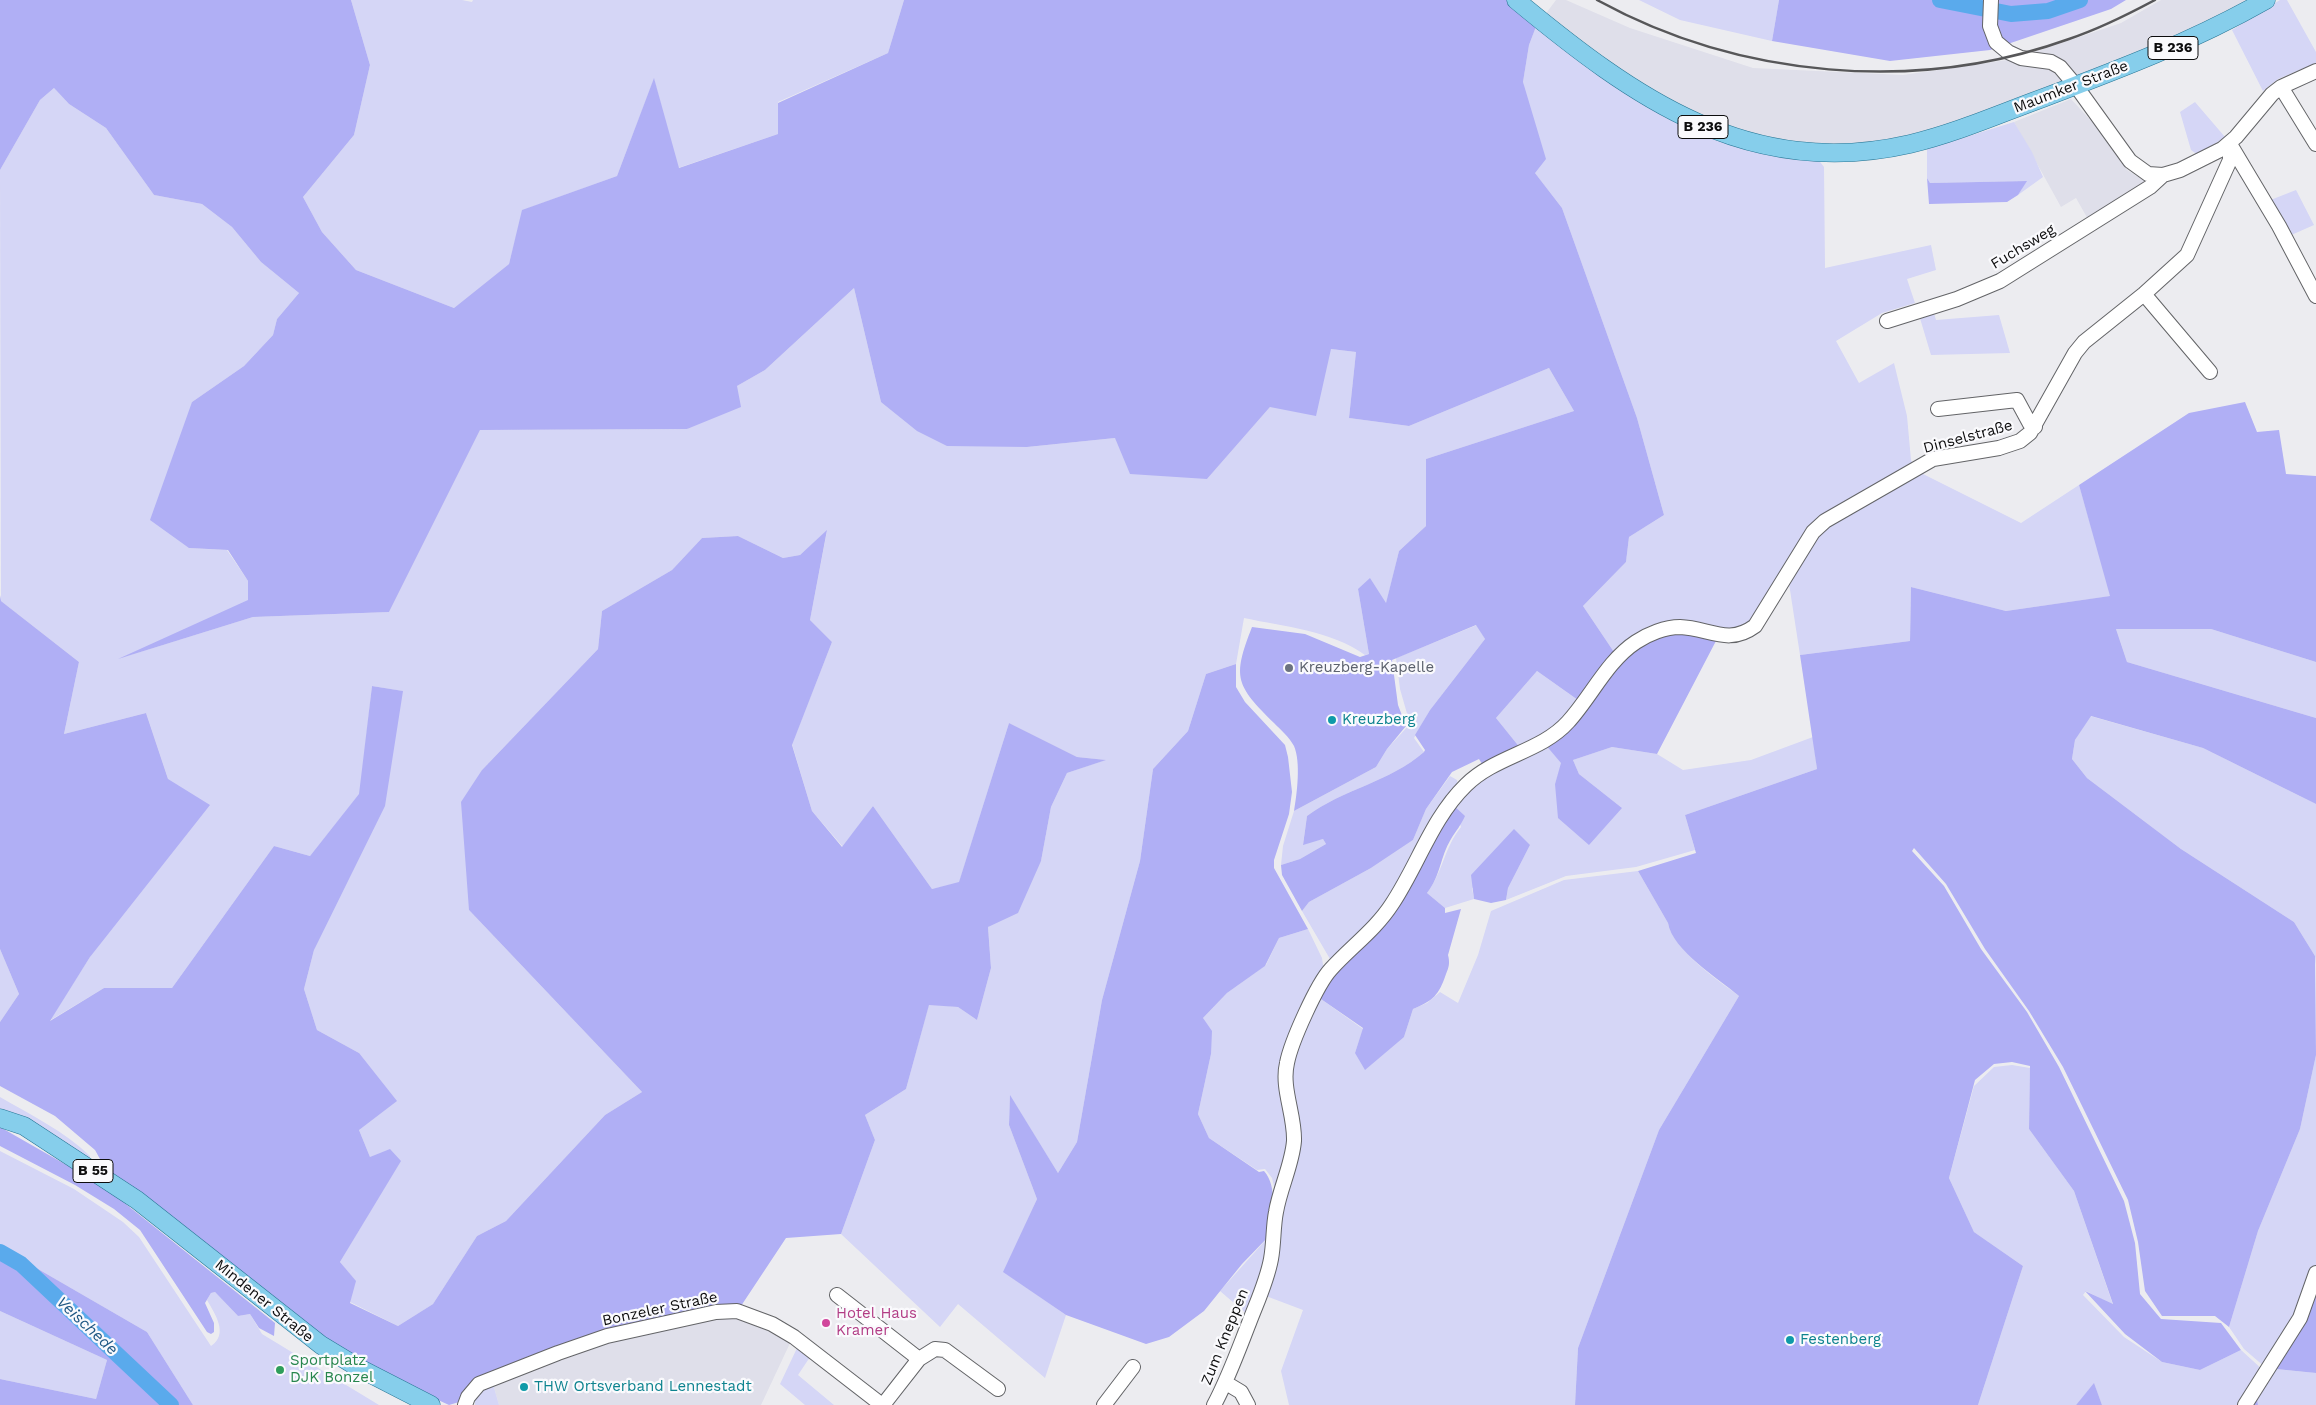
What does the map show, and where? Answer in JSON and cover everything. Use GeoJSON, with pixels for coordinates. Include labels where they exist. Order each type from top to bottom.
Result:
{"type":"FeatureCollection","features":[{"type":"Feature","properties":{"kind":"main road","name":"Maumker Straße"},"geometry":{"type":"LineString","coordinates":[[1516,0],[1576,49],[1658,105],[1712,130],[1775,147],[1817,152],[1870,150],[1926,140],[2076,86],[2171,49],[2222,25],[2266,0]]}},
{"type":"Feature","properties":{"kind":"main road","name":"Mindener Straße"},"geometry":{"type":"LineString","coordinates":[[0,1118],[24,1126],[137,1200],[321,1346],[431,1405]]}},
{"type":"Feature","properties":{"kind":"street"},"geometry":{"type":"LineString","coordinates":[[1991,0],[1990,26],[1994,39],[2008,52],[2022,58],[2051,62],[2060,67],[2130,161],[2148,174],[2163,175]]}},
{"type":"Feature","properties":{"kind":"street"},"geometry":{"type":"LineString","coordinates":[[2316,71],[2281,86],[2269,97],[2230,143],[2279,226],[2316,296]]}},
{"type":"Feature","properties":{"kind":"street"},"geometry":{"type":"LineString","coordinates":[[2281,86],[2316,144]]}},
{"type":"Feature","properties":{"kind":"street","name":"Fuchsweg"},"geometry":{"type":"LineString","coordinates":[[1887,321],[1957,299],[2000,281],[2142,192],[2163,175],[2180,170],[2230,143]]}},
{"type":"Feature","properties":{"kind":"street","name":"Dinselstraße"},"geometry":{"type":"LineString","coordinates":[[1266,1280],[1271,1260],[1276,1210],[1294,1142],[1286,1078],[1290,1054],[1321,983],[1332,968],[1388,911],[1409,878],[1432,831],[1454,799],[1466,785],[1488,768],[1537,744],[1561,728],[1620,656],[1636,642],[1651,634],[1678,627],[1732,636],[1755,626],[1794,561],[1818,526],[1927,462],[2015,443],[2024,438],[2035,427],[2068,365],[2084,342],[2144,294],[2181,261],[2191,248],[2230,160],[2230,143]]}},
{"type":"Feature","properties":{"kind":"street"},"geometry":{"type":"LineString","coordinates":[[2144,294],[2210,372]]}},
{"type":"Feature","properties":{"kind":"street"},"geometry":{"type":"LineString","coordinates":[[1938,409],[2017,400],[2030,424],[2035,427]]}},
{"type":"Feature","properties":{"kind":"street"},"geometry":{"type":"LineString","coordinates":[[2245,1405],[2300,1318],[2316,1273]]}},
{"type":"Feature","properties":{"kind":"street","name":"Zum Kneppen"},"geometry":{"type":"LineString","coordinates":[[1214,1405],[1226,1383],[1266,1280]]}},
{"type":"Feature","properties":{"kind":"street"},"geometry":{"type":"LineString","coordinates":[[837,1294],[919,1359]]}},
{"type":"Feature","properties":{"kind":"street","name":"Bonzeler Straße"},"geometry":{"type":"LineString","coordinates":[[465,1405],[468,1397],[479,1384],[607,1336],[716,1312],[737,1311],[772,1324],[794,1337],[882,1405]]}},
{"type":"Feature","properties":{"kind":"street"},"geometry":{"type":"LineString","coordinates":[[882,1405],[919,1359],[934,1349],[945,1350],[998,1389]]}},
{"type":"Feature","properties":{"kind":"street"},"geometry":{"type":"LineString","coordinates":[[1104,1405],[1133,1367]]}},
{"type":"Feature","properties":{"kind":"street"},"geometry":{"type":"LineString","coordinates":[[1226,1383],[1241,1392],[1248,1405]]}},
{"type":"Feature","properties":{"kind":"shaded area"},"geometry":{"type":"Polygon","coordinates":[[[0,0],[351,0],[370,65],[354,135],[303,197],[322,232],[356,270],[454,308],[509,264],[522,210],[617,176],[654,78],[679,168],[778,134],[778,103],[888,53],[904,0],[1509,0],[1537,24],[1529,45],[1523,82],[1546,159],[1535,173],[1562,208],[1637,418],[1664,515],[1629,537],[1626,562],[1583,606],[1620,661],[1635,646],[1682,628],[1717,639],[1657,754],[1612,747],[1573,760],[1579,774],[1622,808],[1589,845],[1558,818],[1555,784],[1561,763],[1544,743],[1585,705],[1537,671],[1496,718],[1521,749],[1484,767],[1479,759],[1452,772],[1426,809],[1413,840],[1371,868],[1309,902],[1302,911],[1282,875],[1281,865],[1300,859],[1326,844],[1323,839],[1303,845],[1307,816],[1336,799],[1396,771],[1424,752],[1425,750],[1415,735],[1430,710],[1485,639],[1476,625],[1392,660],[1398,705],[1406,726],[1387,749],[1376,767],[1294,811],[1298,769],[1294,746],[1252,699],[1241,680],[1242,658],[1252,627],[1305,634],[1360,657],[1369,654],[1358,589],[1370,578],[1386,603],[1399,551],[1426,526],[1426,459],[1574,411],[1549,368],[1409,426],[1349,418],[1356,352],[1331,349],[1316,416],[1270,407],[1207,479],[1130,474],[1115,438],[1027,447],[947,446],[917,431],[881,402],[854,288],[765,370],[737,386],[741,407],[687,429],[480,430],[389,612],[253,617],[118,659],[248,600],[248,581],[228,550],[189,548],[150,520],[192,402],[244,366],[273,335],[277,319],[299,293],[261,262],[232,227],[202,204],[154,195],[106,128],[69,104],[54,88],[40,100],[0,170],[0,0]]]}},
{"type":"Feature","properties":{"kind":"shaded area"},"geometry":{"type":"Polygon","coordinates":[[[351,0],[462,0],[472,2],[473,0],[904,0],[888,53],[778,102],[778,134],[678,168],[654,79],[617,176],[523,210],[509,264],[454,308],[356,270],[322,232],[303,197],[354,135],[370,65],[351,0]]]}},
{"type":"Feature","properties":{"kind":"shaded area"},"geometry":{"type":"Polygon","coordinates":[[[1556,0],[1566,0],[1630,28],[1753,68],[1903,75],[2014,59],[2121,23],[2161,0],[2254,0],[2215,22],[1923,136],[1841,148],[1752,137],[1675,109],[1544,16],[1556,0]]]}},
{"type":"Feature","properties":{"kind":"shaded area"},"geometry":{"type":"Polygon","coordinates":[[[1639,0],[1779,0],[1772,41],[1680,20],[1639,0]]]}},
{"type":"Feature","properties":{"kind":"shaded area"},"geometry":{"type":"Polygon","coordinates":[[[1779,0],[2126,0],[2111,9],[1990,50],[1890,61],[1772,41],[1779,0]]]}},
{"type":"Feature","properties":{"kind":"shaded area"},"geometry":{"type":"Polygon","coordinates":[[[2280,0],[2287,0],[2316,52],[2316,63],[2278,79],[2263,91],[2232,30],[2280,0]]]}},
{"type":"Feature","properties":{"kind":"shaded area"},"geometry":{"type":"Polygon","coordinates":[[[1537,24],[1606,79],[1666,118],[1764,152],[1817,158],[1824,167],[1825,268],[1931,245],[1936,270],[1907,279],[1915,303],[1882,313],[1836,341],[1859,383],[1894,363],[1907,416],[1911,460],[1914,466],[1821,520],[1752,625],[1616,655],[1583,606],[1626,562],[1629,537],[1664,515],[1637,418],[1562,208],[1535,173],[1523,82],[1529,45],[1537,24]]]}},
{"type":"Feature","properties":{"kind":"shaded area"},"geometry":{"type":"Polygon","coordinates":[[[54,88],[69,104],[106,128],[154,195],[202,204],[232,227],[261,262],[299,293],[277,319],[273,335],[244,366],[192,402],[189,548],[227,550],[248,581],[248,601],[124,657],[253,617],[389,612],[480,430],[687,429],[737,386],[765,370],[854,288],[881,402],[1027,447],[1115,438],[1207,479],[1270,407],[1331,349],[1356,352],[1349,418],[1409,426],[1549,368],[1574,411],[1426,459],[1426,526],[1399,551],[1386,604],[1358,589],[1369,654],[1365,655],[1337,640],[1307,630],[1244,618],[1236,664],[1206,674],[1188,731],[1153,769],[1140,861],[1102,1000],[1077,1142],[1058,1173],[1010,1096],[1009,1125],[1037,1199],[1004,1272],[1066,1315],[1045,1378],[958,1304],[940,1327],[841,1234],[875,1140],[865,1115],[906,1089],[929,1004],[958,1007],[977,1020],[991,968],[988,927],[1041,861],[1051,807],[1067,773],[1105,760],[1077,757],[1009,723],[959,883],[932,889],[873,806],[843,847],[812,811],[792,744],[832,642],[810,620],[827,531],[800,555],[783,558],[738,536],[702,538],[672,570],[602,611],[598,649],[482,770],[469,910],[642,1092],[605,1115],[506,1221],[477,1236],[433,1304],[398,1326],[350,1302],[355,1281],[340,1262],[400,1161],[370,1157],[359,1130],[359,1053],[317,1030],[304,989],[314,950],[402,691],[372,686],[360,794],[310,856],[274,846],[172,988],[104,988],[49,1021],[90,957],[168,779],[146,713],[64,734],[79,662],[1,601],[0,170],[40,100],[54,88]]]}},
{"type":"Feature","properties":{"kind":"shaded area"},"geometry":{"type":"Polygon","coordinates":[[[2071,99],[2094,124],[2127,170],[2145,181],[2140,188],[2089,221],[2076,198],[2061,207],[2014,122],[2071,99]]]}},
{"type":"Feature","properties":{"kind":"shaded area"},"geometry":{"type":"Polygon","coordinates":[[[2195,102],[2225,137],[2198,155],[2191,150],[2180,112],[2195,102]]]}},
{"type":"Feature","properties":{"kind":"shaded area"},"geometry":{"type":"Polygon","coordinates":[[[2014,122],[2032,152],[2043,177],[2018,195],[2026,181],[1930,183],[1927,178],[1927,149],[2014,122]]]}},
{"type":"Feature","properties":{"kind":"shaded area"},"geometry":{"type":"Polygon","coordinates":[[[1927,178],[1930,183],[2027,181],[2018,195],[2007,202],[1929,204],[1927,178]]]}},
{"type":"Feature","properties":{"kind":"shaded area"},"geometry":{"type":"Polygon","coordinates":[[[2296,190],[2314,225],[2289,236],[2268,201],[2296,190]]]}},
{"type":"Feature","properties":{"kind":"shaded area"},"geometry":{"type":"Polygon","coordinates":[[[1933,310],[1936,320],[1999,315],[2010,353],[1931,355],[1919,315],[1933,310]]]}},
{"type":"Feature","properties":{"kind":"shaded area"},"geometry":{"type":"Polygon","coordinates":[[[2245,402],[2257,432],[2279,430],[2286,474],[2316,476],[2316,662],[2211,629],[2116,629],[2127,662],[2316,718],[2316,804],[2203,748],[2091,716],[2075,740],[2072,759],[2087,778],[2181,849],[2294,922],[2315,956],[2316,1055],[2300,1129],[2258,1231],[2229,1327],[2215,1316],[2162,1316],[2145,1291],[2138,1242],[2128,1200],[2063,1067],[2029,1011],[1985,949],[1946,884],[1914,848],[1912,851],[1944,886],[1981,949],[2027,1012],[2059,1067],[2124,1201],[2135,1243],[2140,1294],[2161,1319],[2221,1323],[2241,1350],[2200,1370],[2162,1362],[2125,1334],[2085,1291],[2113,1304],[2074,1191],[2029,1129],[2030,1066],[2012,1062],[1994,1064],[1975,1080],[1949,1178],[1974,1232],[2023,1266],[1978,1405],[1575,1405],[1578,1348],[1659,1130],[1739,996],[1698,963],[1678,943],[1638,871],[1696,853],[1685,815],[1817,769],[1800,655],[1910,641],[1911,587],[2006,611],[2110,596],[2079,485],[2189,413],[2245,402]]]}},
{"type":"Feature","properties":{"kind":"shaded area"},"geometry":{"type":"Polygon","coordinates":[[[1919,472],[2021,523],[2079,485],[2111,596],[2006,611],[1911,587],[1910,641],[1800,655],[1788,577],[1818,530],[1919,472]]]}},
{"type":"Feature","properties":{"kind":"shaded area"},"geometry":{"type":"Polygon","coordinates":[[[827,530],[810,620],[832,642],[792,745],[812,811],[842,847],[873,806],[932,889],[959,882],[1009,723],[1077,757],[1106,760],[1067,773],[1051,807],[1041,861],[1018,913],[988,927],[991,968],[977,1020],[958,1007],[929,1005],[906,1089],[865,1115],[875,1140],[841,1234],[786,1238],[741,1306],[478,1378],[459,1402],[449,1405],[403,1384],[323,1339],[271,1294],[105,1168],[95,1150],[55,1116],[0,1086],[0,1022],[19,994],[0,949],[0,595],[1,601],[79,662],[64,734],[146,713],[168,779],[210,805],[90,957],[50,1021],[104,988],[172,988],[274,846],[310,856],[359,794],[372,686],[403,691],[385,806],[314,950],[304,989],[317,1030],[359,1053],[397,1101],[359,1130],[370,1157],[390,1149],[401,1161],[340,1262],[356,1281],[350,1303],[398,1326],[433,1304],[477,1236],[506,1221],[605,1115],[642,1092],[469,910],[461,802],[482,770],[598,649],[602,611],[672,570],[702,538],[738,536],[783,558],[800,555],[827,530]]]}},
{"type":"Feature","properties":{"kind":"shaded area"},"geometry":{"type":"Polygon","coordinates":[[[1477,625],[1485,639],[1430,710],[1414,738],[1424,752],[1396,771],[1336,799],[1307,816],[1303,844],[1323,839],[1326,844],[1300,859],[1281,865],[1283,846],[1294,811],[1376,767],[1387,749],[1410,724],[1400,689],[1396,658],[1477,625]]]}},
{"type":"Feature","properties":{"kind":"shaded area"},"geometry":{"type":"Polygon","coordinates":[[[2116,629],[2211,629],[2316,662],[2316,718],[2127,662],[2116,629]]]}},
{"type":"Feature","properties":{"kind":"shaded area"},"geometry":{"type":"Polygon","coordinates":[[[1236,664],[1236,687],[1245,702],[1285,745],[1292,792],[1289,814],[1274,860],[1274,868],[1308,929],[1279,938],[1265,966],[1227,993],[1203,1018],[1212,1031],[1211,1054],[1198,1114],[1209,1138],[1259,1172],[1264,1171],[1268,1177],[1273,1193],[1271,1234],[1242,1264],[1204,1311],[1169,1337],[1146,1344],[1066,1315],[1003,1272],[1037,1199],[1009,1125],[1010,1095],[1058,1173],[1077,1142],[1102,1000],[1140,861],[1153,769],[1188,731],[1206,674],[1236,664]]]}},
{"type":"Feature","properties":{"kind":"shaded area"},"geometry":{"type":"Polygon","coordinates":[[[1537,671],[1582,703],[1560,728],[1521,749],[1496,718],[1537,671]]]}},
{"type":"Feature","properties":{"kind":"shaded area"},"geometry":{"type":"Polygon","coordinates":[[[2090,716],[2203,748],[2316,804],[2316,966],[2315,956],[2294,922],[2181,849],[2087,778],[2072,759],[2075,740],[2090,716]]]}},
{"type":"Feature","properties":{"kind":"shaded area"},"geometry":{"type":"Polygon","coordinates":[[[1813,737],[1817,769],[1685,815],[1695,850],[1636,867],[1566,876],[1506,900],[1508,888],[1530,845],[1472,888],[1474,899],[1445,908],[1427,893],[1437,877],[1455,835],[1461,827],[1453,805],[1467,789],[1544,743],[1562,763],[1555,784],[1622,808],[1579,774],[1573,760],[1612,747],[1657,754],[1683,770],[1751,760],[1813,737]]]}},
{"type":"Feature","properties":{"kind":"shaded area"},"geometry":{"type":"Polygon","coordinates":[[[1450,776],[1457,780],[1458,787],[1392,899],[1335,959],[1330,959],[1302,911],[1309,902],[1371,868],[1413,840],[1426,809],[1450,776]]]}},
{"type":"Feature","properties":{"kind":"shaded area"},"geometry":{"type":"Polygon","coordinates":[[[1453,805],[1465,816],[1447,846],[1435,879],[1427,893],[1445,908],[1445,913],[1461,909],[1448,955],[1448,969],[1438,992],[1426,1003],[1413,1009],[1404,1037],[1365,1070],[1355,1053],[1363,1028],[1318,997],[1326,984],[1359,945],[1453,805]]]}},
{"type":"Feature","properties":{"kind":"shaded area"},"geometry":{"type":"Polygon","coordinates":[[[1514,829],[1530,845],[1508,888],[1506,900],[1491,903],[1474,899],[1471,875],[1514,829]]]}},
{"type":"Feature","properties":{"kind":"shaded area"},"geometry":{"type":"Polygon","coordinates":[[[1638,871],[1678,943],[1698,964],[1739,996],[1659,1130],[1578,1348],[1575,1405],[1289,1405],[1281,1371],[1303,1310],[1258,1293],[1248,1315],[1220,1291],[1271,1234],[1287,1186],[1290,1068],[1318,997],[1363,1029],[1355,1053],[1404,1037],[1413,1009],[1427,1003],[1440,992],[1458,1003],[1478,955],[1491,911],[1564,880],[1638,871]]]}},
{"type":"Feature","properties":{"kind":"shaded area"},"geometry":{"type":"Polygon","coordinates":[[[1308,929],[1322,958],[1323,965],[1326,966],[1285,1061],[1290,1145],[1275,1190],[1272,1178],[1265,1169],[1257,1170],[1209,1138],[1198,1114],[1211,1054],[1203,1018],[1227,993],[1266,965],[1279,938],[1308,929]]]}},
{"type":"Feature","properties":{"kind":"shaded area"},"geometry":{"type":"Polygon","coordinates":[[[0,949],[19,994],[0,1022],[0,949]]]}},
{"type":"Feature","properties":{"kind":"shaded area"},"geometry":{"type":"Polygon","coordinates":[[[2316,1055],[2316,1272],[2306,1304],[2266,1368],[2244,1349],[2229,1327],[2258,1231],[2300,1129],[2316,1055]]]}},
{"type":"Feature","properties":{"kind":"shaded area"},"geometry":{"type":"Polygon","coordinates":[[[2012,1065],[2030,1068],[2029,1129],[2074,1191],[2113,1305],[2086,1291],[2083,1295],[2124,1337],[2162,1362],[2200,1370],[2241,1350],[2264,1371],[2243,1405],[2102,1405],[2094,1384],[2076,1405],[1978,1405],[2023,1266],[1974,1232],[1949,1178],[1974,1086],[1994,1067],[2012,1065]]]}},
{"type":"Feature","properties":{"kind":"shaded area"},"geometry":{"type":"Polygon","coordinates":[[[0,1097],[58,1131],[80,1147],[90,1156],[90,1159],[0,1121],[0,1097]]]}},
{"type":"Feature","properties":{"kind":"shaded area"},"geometry":{"type":"Polygon","coordinates":[[[0,1127],[84,1175],[122,1201],[275,1323],[274,1336],[259,1328],[250,1314],[238,1316],[215,1292],[211,1293],[205,1303],[214,1323],[214,1332],[211,1334],[207,1332],[140,1230],[114,1209],[75,1185],[0,1146],[0,1127]]]}},
{"type":"Feature","properties":{"kind":"shaded area"},"geometry":{"type":"Polygon","coordinates":[[[0,1151],[74,1189],[123,1222],[139,1237],[211,1346],[219,1336],[220,1330],[217,1318],[207,1300],[211,1293],[215,1292],[238,1316],[250,1314],[262,1334],[379,1405],[193,1405],[147,1332],[0,1247],[0,1151]]]}},
{"type":"Feature","properties":{"kind":"shaded area"},"geometry":{"type":"Polygon","coordinates":[[[0,1247],[147,1332],[193,1405],[0,1405],[0,1379],[96,1399],[107,1360],[0,1311],[0,1247]]]}},
{"type":"Feature","properties":{"kind":"shaded area"},"geometry":{"type":"Polygon","coordinates":[[[2316,1286],[2316,1373],[2276,1369],[2257,1399],[2258,1405],[2247,1405],[2316,1286]]]}},
{"type":"Feature","properties":{"kind":"shaded area"},"geometry":{"type":"Polygon","coordinates":[[[0,1311],[107,1360],[96,1399],[0,1379],[0,1311]]]}},
{"type":"Feature","properties":{"kind":"shaded area"},"geometry":{"type":"Polygon","coordinates":[[[733,1316],[778,1332],[791,1341],[761,1405],[499,1405],[493,1384],[597,1345],[647,1331],[733,1316]]]}},
{"type":"Feature","properties":{"kind":"shaded area"},"geometry":{"type":"Polygon","coordinates":[[[798,1346],[810,1357],[798,1375],[834,1405],[805,1405],[780,1384],[798,1346]]]}},
{"type":"Feature","properties":{"kind":"shaded area"},"geometry":{"type":"Polygon","coordinates":[[[2275,1369],[2316,1373],[2316,1405],[2258,1405],[2257,1399],[2275,1369]]]}},
{"type":"Feature","properties":{"kind":"shaded area"},"geometry":{"type":"Polygon","coordinates":[[[2094,1383],[2102,1405],[2076,1405],[2094,1383]]]}},
{"type":"Feature","properties":{"kind":"shaded area"},"geometry":{"type":"Polygon","coordinates":[[[493,1384],[499,1405],[475,1405],[480,1392],[493,1384]]]}},
{"type":"Feature","properties":{"kind":"waterway"},"geometry":{"type":"LineString","coordinates":[[1940,0],[2011,14],[2048,11],[2080,0]]}},
{"type":"Feature","properties":{"kind":"waterway","name":"Veischede"},"geometry":{"type":"LineString","coordinates":[[0,1252],[21,1264],[171,1405]]}},
{"type":"Feature","properties":{"kind":"railway"},"geometry":{"type":"LineString","coordinates":[[1597,0],[1652,26],[1709,47],[1768,61],[1829,69],[1890,71],[1951,67],[2011,56],[2091,31],[2155,0]]}},
{"type":"Feature","properties":{"kind":"place","name":"Kreuzberg-Kapelle"},"geometry":{"type":"Point","coordinates":[1289,668]}},
{"type":"Feature","properties":{"kind":"place","name":"Kreuzberg"},"geometry":{"type":"Point","coordinates":[1332,720]}},
{"type":"Feature","properties":{"kind":"place","name":"Hotel Haus Kramer"},"geometry":{"type":"Point","coordinates":[826,1323]}},
{"type":"Feature","properties":{"kind":"place","name":"Festenberg"},"geometry":{"type":"Point","coordinates":[1790,1340]}},
{"type":"Feature","properties":{"kind":"place","name":"Sportplatz DJK Bonzel"},"geometry":{"type":"Point","coordinates":[280,1370]}},
{"type":"Feature","properties":{"kind":"place","name":"THW Ortsverband Lennestadt"},"geometry":{"type":"Point","coordinates":[524,1387]}}]}
